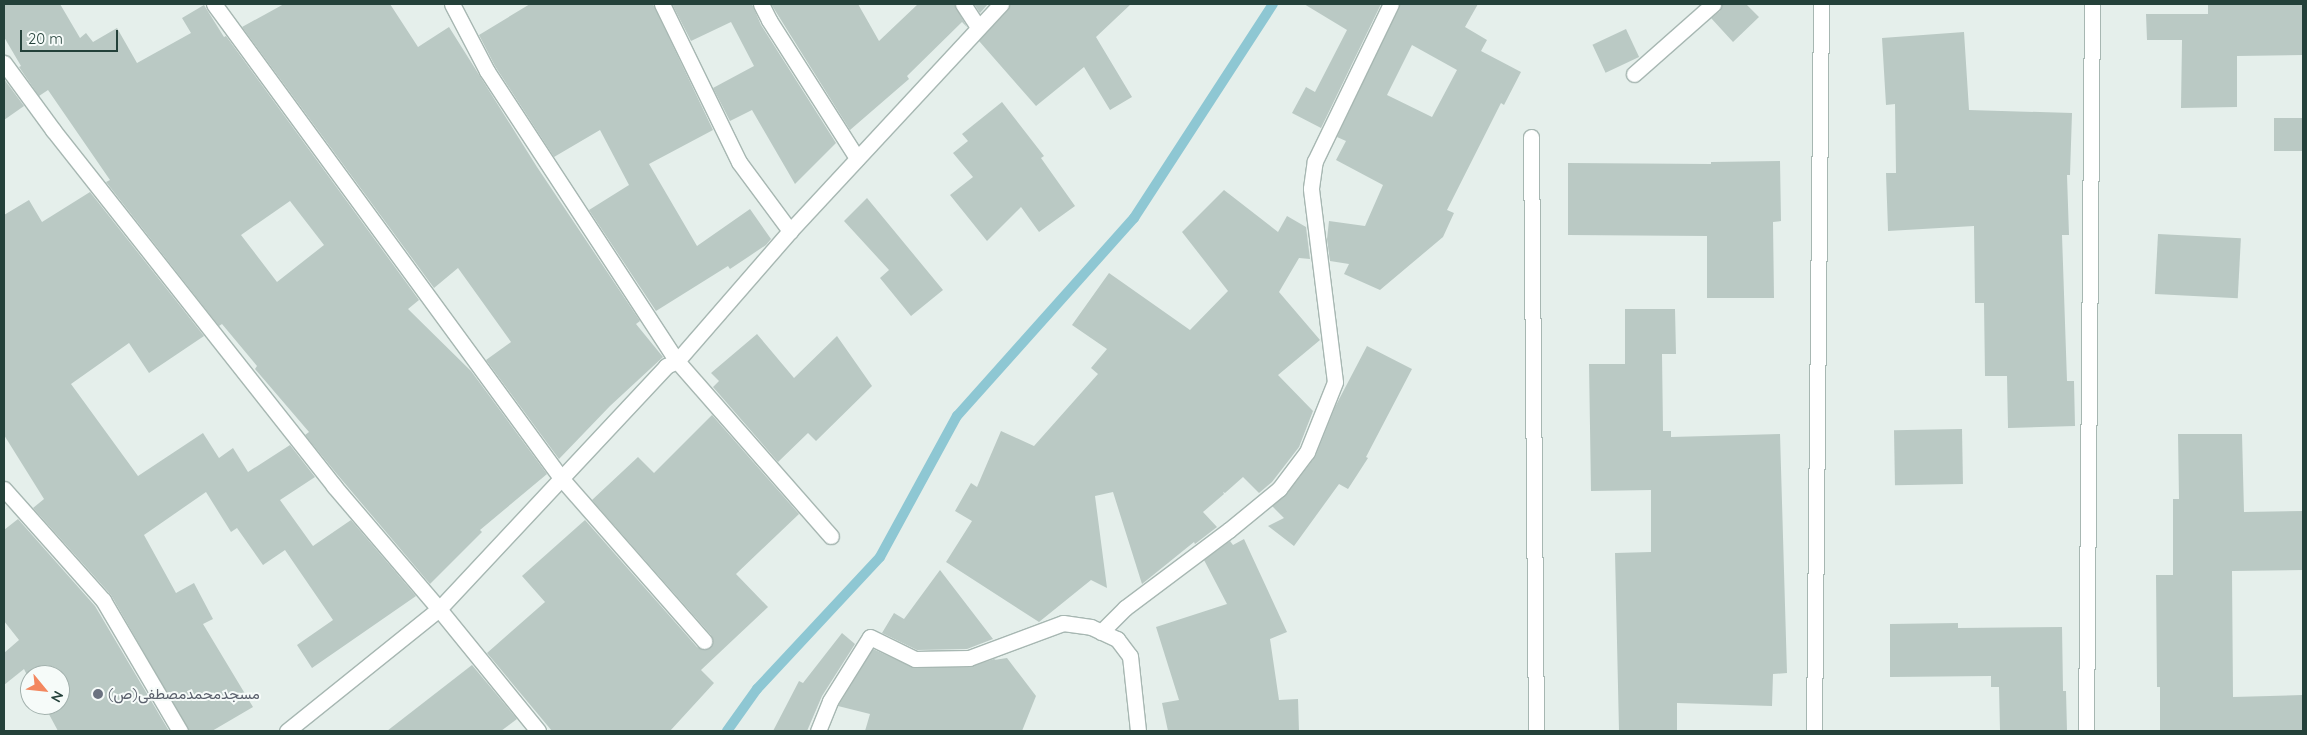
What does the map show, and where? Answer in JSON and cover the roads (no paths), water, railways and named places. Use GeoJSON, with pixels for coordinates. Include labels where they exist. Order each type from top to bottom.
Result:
{"type":"FeatureCollection","features":[{"type":"Feature","properties":{"kind":"street"},"geometry":{"type":"LineString","coordinates":[[214,4],[561,478],[704,641]]}},
{"type":"Feature","properties":{"kind":"street"},"geometry":{"type":"LineString","coordinates":[[452,4],[488,71],[678,361],[831,536]]}},
{"type":"Feature","properties":{"kind":"street"},"geometry":{"type":"LineString","coordinates":[[662,4],[739,162],[790,231]]}},
{"type":"Feature","properties":{"kind":"street"},"geometry":{"type":"LineString","coordinates":[[761,4],[769,20],[857,158]]}},
{"type":"Feature","properties":{"kind":"street"},"geometry":{"type":"LineString","coordinates":[[963,4],[978,27]]}},
{"type":"Feature","properties":{"kind":"street"},"geometry":{"type":"LineString","coordinates":[[287,731],[439,609],[666,366],[678,361],[790,231],[1001,4]]}},
{"type":"Feature","properties":{"kind":"street"},"geometry":{"type":"LineString","coordinates":[[1101,632],[1125,608],[1229,530],[1278,490],[1307,452],[1336,382],[1311,188],[1316,161],[1391,4]]}},
{"type":"Feature","properties":{"kind":"street"},"geometry":{"type":"LineString","coordinates":[[1634,74],[1713,4]]}},
{"type":"Feature","properties":{"kind":"street"},"geometry":{"type":"LineString","coordinates":[[1814,731],[1821,4]]}},
{"type":"Feature","properties":{"kind":"street"},"geometry":{"type":"LineString","coordinates":[[2086,731],[2092,4]]}},
{"type":"Feature","properties":{"kind":"street"},"geometry":{"type":"LineString","coordinates":[[4,63],[53,130],[334,486],[439,609],[538,731]]}},
{"type":"Feature","properties":{"kind":"street"},"geometry":{"type":"LineString","coordinates":[[1531,138],[1536,731]]}},
{"type":"Feature","properties":{"kind":"street"},"geometry":{"type":"LineString","coordinates":[[4,489],[103,600],[180,731]]}},
{"type":"Feature","properties":{"kind":"street"},"geometry":{"type":"LineString","coordinates":[[818,731],[830,701],[870,637],[915,659],[969,658],[1063,622],[1091,627],[1116,639],[1130,656],[1138,731]]}},
{"type":"Feature","properties":{"kind":"waterway"},"geometry":{"type":"LineString","coordinates":[[727,731],[757,689],[880,557],[957,416],[1134,218],[1273,4]]}},
{"type":"Feature","properties":{"kind":"place","name":"مسجدمحمدمصطفی(ص)"},"geometry":{"type":"Point","coordinates":[98,694]}}]}
